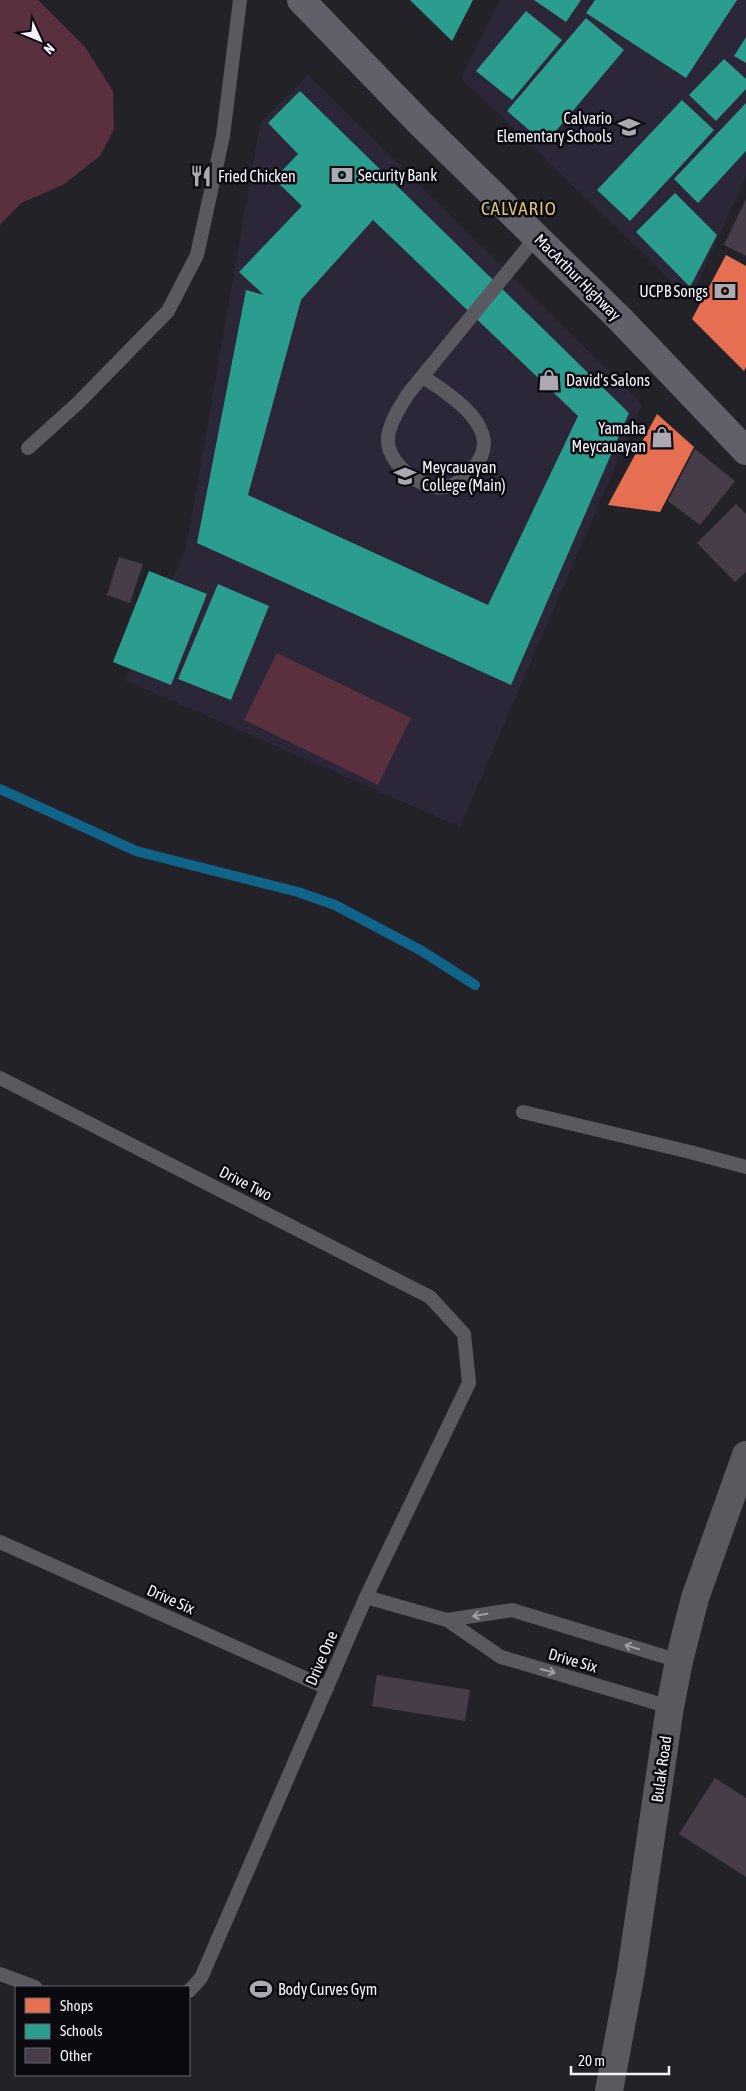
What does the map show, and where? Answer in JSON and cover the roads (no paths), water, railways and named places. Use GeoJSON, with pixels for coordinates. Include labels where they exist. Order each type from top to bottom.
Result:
{"type":"FeatureCollection","features":[{"type":"Feature","properties":{"kind":"highway","name":"MacArthur Highway"},"geometry":{"type":"LineString","coordinates":[[301,0],[421,124],[537,236],[668,368],[746,451]]}},
{"type":"Feature","properties":{"kind":"street","name":"Bulak Road"},"geometry":{"type":"LineString","coordinates":[[609,2091],[630,1972],[670,1707],[679,1661],[695,1598],[746,1455]]}},
{"type":"Feature","properties":{"kind":"lane"},"geometry":{"type":"LineString","coordinates":[[28,448],[78,403],[168,311],[197,255],[223,136],[240,0]]}},
{"type":"Feature","properties":{"kind":"lane"},"geometry":{"type":"LineString","coordinates":[[423,377],[448,392],[467,410],[482,429],[483,444],[477,464],[460,482],[444,488],[419,482],[396,464],[388,442],[394,416],[408,394],[537,236]]}},
{"type":"Feature","properties":{"kind":"lane","name":"Drive Two"},"geometry":{"type":"LineString","coordinates":[[0,1078],[430,1297],[464,1334]]}},
{"type":"Feature","properties":{"kind":"lane"},"geometry":{"type":"LineString","coordinates":[[523,1112],[746,1167]]}},
{"type":"Feature","properties":{"kind":"lane","name":"Drive One"},"geometry":{"type":"LineString","coordinates":[[190,1990],[201,1978],[366,1597],[469,1383],[464,1334]]}},
{"type":"Feature","properties":{"kind":"lane","name":"Drive Six"},"geometry":{"type":"LineString","coordinates":[[0,1542],[327,1688]]}},
{"type":"Feature","properties":{"kind":"lane","name":"Drive Six"},"geometry":{"type":"LineString","coordinates":[[366,1597],[447,1620],[502,1657],[670,1707]]}},
{"type":"Feature","properties":{"kind":"lane","name":"Drive Six"},"geometry":{"type":"LineString","coordinates":[[447,1620],[512,1610],[679,1661]]}},
{"type":"Feature","properties":{"kind":"lane"},"geometry":{"type":"LineString","coordinates":[[0,1974],[32,1986]]}},
{"type":"Feature","properties":{"kind":"waterway"},"geometry":{"type":"LineString","coordinates":[[0,789],[136,851],[298,892],[335,905],[422,951],[475,985]]}},
{"type":"Feature","properties":{"kind":"place","name":"Calvario Elementary Schools"},"geometry":{"type":"Point","coordinates":[629,127]}},
{"type":"Feature","properties":{"kind":"place","name":"Security Bank"},"geometry":{"type":"Point","coordinates":[342,175]}},
{"type":"Feature","properties":{"kind":"place","name":"Fried Chicken"},"geometry":{"type":"Point","coordinates":[201,176]}},
{"type":"Feature","properties":{"kind":"place","name":"UCPB Songs"},"geometry":{"type":"Point","coordinates":[725,291]}},
{"type":"Feature","properties":{"kind":"place","name":"David's Salons"},"geometry":{"type":"Point","coordinates":[549,380]}},
{"type":"Feature","properties":{"kind":"place","name":"Yamaha Meycauayan"},"geometry":{"type":"Point","coordinates":[662,437]}},
{"type":"Feature","properties":{"kind":"place","name":"Meycauayan College (Main)"},"geometry":{"type":"Point","coordinates":[405,476]}},
{"type":"Feature","properties":{"kind":"place","name":"Body Curves Gym"},"geometry":{"type":"Point","coordinates":[261,1989]}},
{"type":"Feature","properties":{"kind":"district","name":"CALVARIO"},"geometry":{"type":"Point","coordinates":[519,208]}}]}
